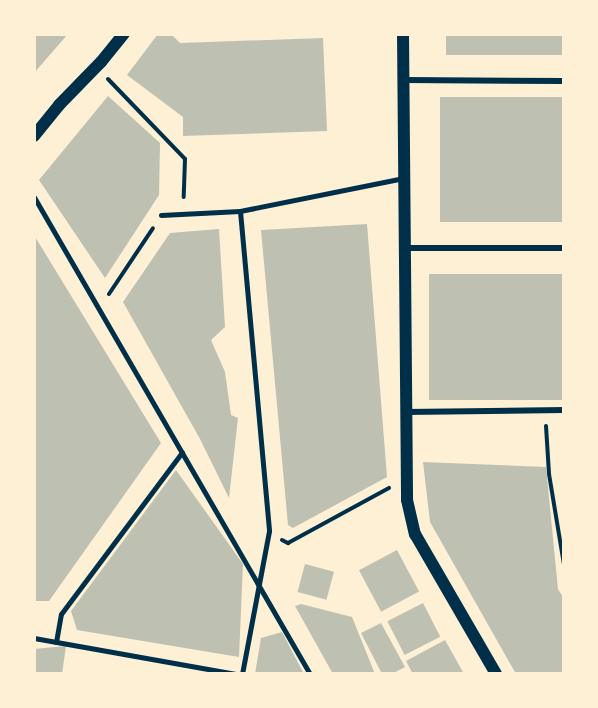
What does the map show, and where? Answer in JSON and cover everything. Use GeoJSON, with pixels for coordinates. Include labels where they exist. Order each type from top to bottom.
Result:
{"type":"FeatureCollection","features":[{"type":"Feature","properties":{"kind":"main road"},"geometry":{"type":"LineString","coordinates":[[34,136],[58,105],[101,62],[124,34]]}},
{"type":"Feature","properties":{"kind":"main road"},"geometry":{"type":"LineString","coordinates":[[403,34],[407,500],[415,534],[496,674]]}},
{"type":"Feature","properties":{"kind":"main road"},"geometry":{"type":"LineString","coordinates":[[34,123],[58,105]]}},
{"type":"Feature","properties":{"kind":"street"},"geometry":{"type":"LineString","coordinates":[[403,80],[564,81]]}},
{"type":"Feature","properties":{"kind":"street"},"geometry":{"type":"LineString","coordinates":[[161,215],[240,211],[404,178]]}},
{"type":"Feature","properties":{"kind":"street"},"geometry":{"type":"LineString","coordinates":[[34,197],[310,674]]}},
{"type":"Feature","properties":{"kind":"street"},"geometry":{"type":"LineString","coordinates":[[240,211],[269,531],[242,674]]}},
{"type":"Feature","properties":{"kind":"street"},"geometry":{"type":"LineString","coordinates":[[405,248],[564,248]]}},
{"type":"Feature","properties":{"kind":"street"},"geometry":{"type":"LineString","coordinates":[[406,412],[564,410]]}},
{"type":"Feature","properties":{"kind":"street"},"geometry":{"type":"LineString","coordinates":[[56,642],[61,614],[182,452]]}},
{"type":"Feature","properties":{"kind":"street"},"geometry":{"type":"LineString","coordinates":[[34,638],[236,674]]}},
{"type":"Feature","properties":{"kind":"path"},"geometry":{"type":"LineString","coordinates":[[108,79],[185,159],[184,214]]}},
{"type":"Feature","properties":{"kind":"path"},"geometry":{"type":"LineString","coordinates":[[99,310],[161,215]]}},
{"type":"Feature","properties":{"kind":"path"},"geometry":{"type":"LineString","coordinates":[[545,410],[549,474],[564,565]]}},
{"type":"Feature","properties":{"kind":"path"},"geometry":{"type":"LineString","coordinates":[[269,531],[288,543],[396,484]]}},
{"type":"Feature","properties":{"kind":"building"},"geometry":{"type":"Polygon","coordinates":[[[34,34],[68,34],[34,73],[34,34]]]}},
{"type":"Feature","properties":{"kind":"building"},"geometry":{"type":"Polygon","coordinates":[[[158,34],[171,34],[180,43],[323,38],[327,131],[183,136],[183,117],[127,75],[158,34]]]}},
{"type":"Feature","properties":{"kind":"building"},"geometry":{"type":"Polygon","coordinates":[[[446,34],[564,34],[564,55],[446,55],[446,34]]]}},
{"type":"Feature","properties":{"kind":"building"},"geometry":{"type":"Polygon","coordinates":[[[108,96],[160,143],[159,195],[105,278],[39,180],[108,96]]]}},
{"type":"Feature","properties":{"kind":"building"},"geometry":{"type":"Polygon","coordinates":[[[440,97],[564,97],[564,222],[440,222],[440,97]]]}},
{"type":"Feature","properties":{"kind":"building"},"geometry":{"type":"Polygon","coordinates":[[[367,224],[387,477],[293,528],[288,525],[261,230],[367,224]]]}},
{"type":"Feature","properties":{"kind":"building"},"geometry":{"type":"Polygon","coordinates":[[[219,229],[225,327],[211,340],[225,372],[231,415],[238,418],[229,498],[200,439],[123,302],[170,233],[219,229]]]}},
{"type":"Feature","properties":{"kind":"building"},"geometry":{"type":"Polygon","coordinates":[[[34,235],[161,443],[49,601],[34,601],[34,235]]]}},
{"type":"Feature","properties":{"kind":"building"},"geometry":{"type":"Polygon","coordinates":[[[429,274],[564,274],[564,400],[429,400],[429,274]]]}},
{"type":"Feature","properties":{"kind":"building"},"geometry":{"type":"Polygon","coordinates":[[[423,462],[546,467],[558,589],[564,599],[564,674],[516,674],[430,522],[423,462]]]}},
{"type":"Feature","properties":{"kind":"building"},"geometry":{"type":"Polygon","coordinates":[[[176,470],[243,564],[239,657],[77,630],[71,611],[176,470]]]}},
{"type":"Feature","properties":{"kind":"building"},"geometry":{"type":"Polygon","coordinates":[[[397,550],[419,591],[381,612],[359,570],[397,550]]]}},
{"type":"Feature","properties":{"kind":"building"},"geometry":{"type":"Polygon","coordinates":[[[305,564],[334,572],[326,600],[297,592],[305,564]]]}},
{"type":"Feature","properties":{"kind":"building"},"geometry":{"type":"Polygon","coordinates":[[[423,603],[440,637],[405,655],[387,621],[423,603]]]}},
{"type":"Feature","properties":{"kind":"building"},"geometry":{"type":"Polygon","coordinates":[[[301,604],[352,617],[375,674],[333,674],[295,606],[301,604]]]}},
{"type":"Feature","properties":{"kind":"building"},"geometry":{"type":"Polygon","coordinates":[[[381,623],[405,667],[392,674],[382,674],[361,633],[381,623]]]}},
{"type":"Feature","properties":{"kind":"building"},"geometry":{"type":"Polygon","coordinates":[[[282,632],[304,674],[255,674],[261,638],[282,632]]]}},
{"type":"Feature","properties":{"kind":"building"},"geometry":{"type":"Polygon","coordinates":[[[445,640],[464,674],[413,674],[406,661],[445,640]]]}},
{"type":"Feature","properties":{"kind":"building"},"geometry":{"type":"Polygon","coordinates":[[[66,646],[62,674],[34,674],[34,649],[66,646]]]}}]}
